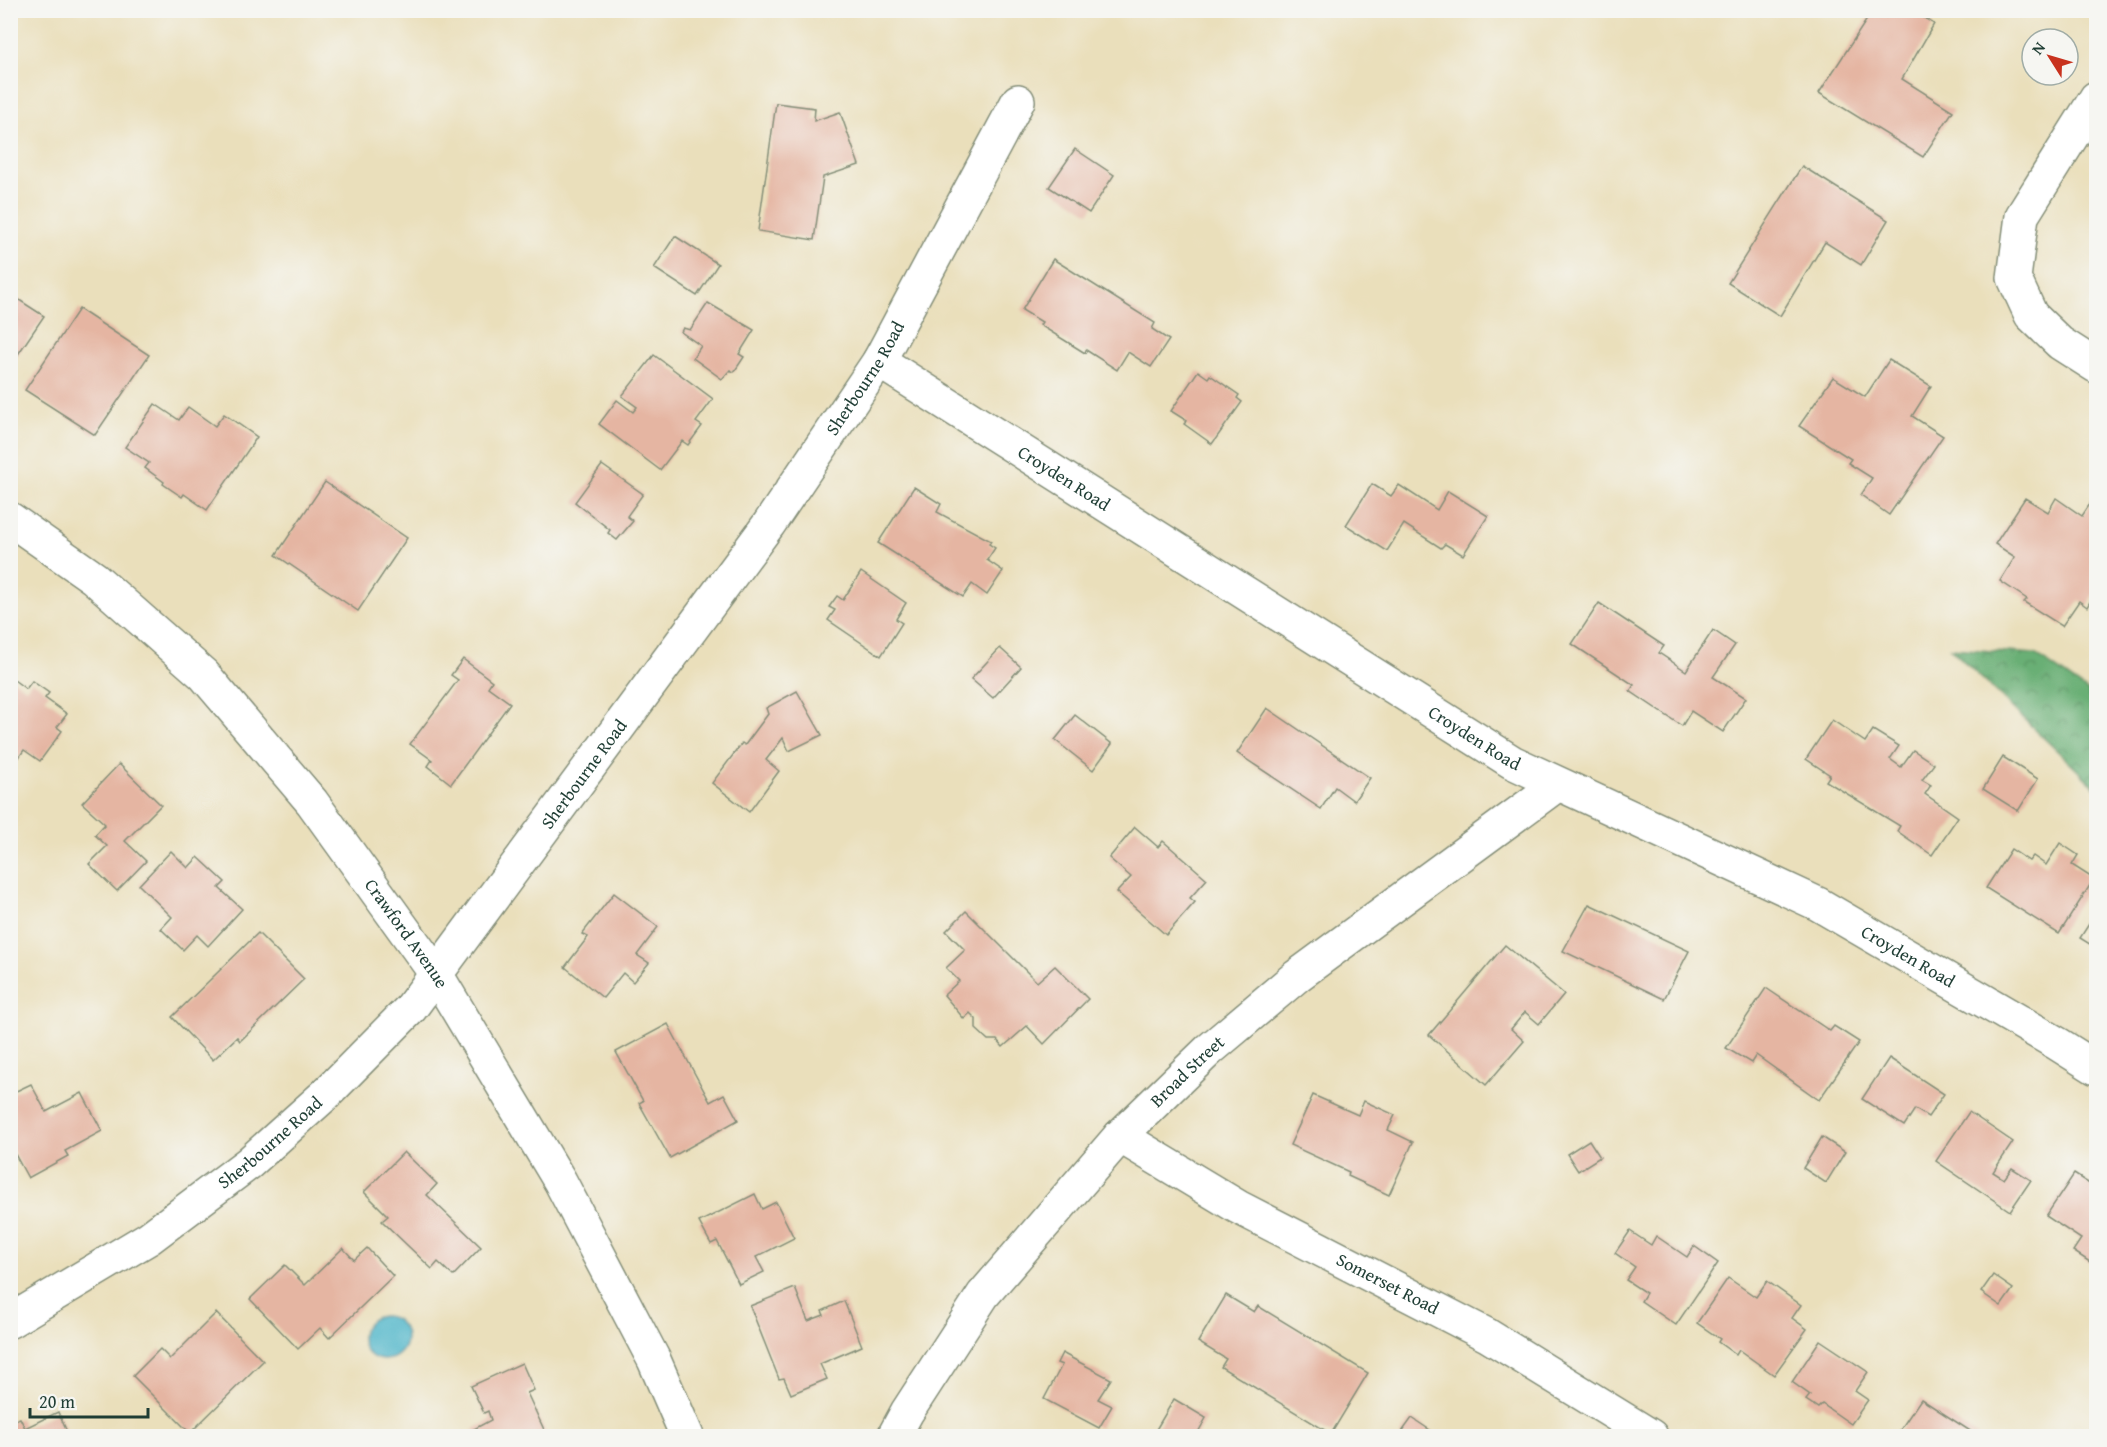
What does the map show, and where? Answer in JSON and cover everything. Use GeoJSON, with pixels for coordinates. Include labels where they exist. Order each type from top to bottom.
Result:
{"type":"FeatureCollection","features":[{"type":"Feature","properties":{"kind":"street"},"geometry":{"type":"LineString","coordinates":[[2097,98],[2022,216],[2014,278],[2031,315],[2060,343],[2097,366]]}},
{"type":"Feature","properties":{"kind":"street","name":"Sherbourne Road"},"geometry":{"type":"LineString","coordinates":[[10,1321],[149,1238],[249,1162],[333,1086],[411,1008],[769,524],[879,361],[1018,101]]}},
{"type":"Feature","properties":{"kind":"street","name":"Croyden Road"},"geometry":{"type":"LineString","coordinates":[[879,361],[1512,762],[1818,904],[2097,1068]]}},
{"type":"Feature","properties":{"kind":"street","name":"Crawford Avenue"},"geometry":{"type":"LineString","coordinates":[[10,519],[94,578],[204,675],[312,802],[436,974],[561,1181],[654,1360],[687,1437]]}},
{"type":"Feature","properties":{"kind":"street","name":"Broad Street"},"geometry":{"type":"LineString","coordinates":[[894,1437],[907,1412],[983,1295],[1120,1136],[1209,1050],[1297,976],[1558,784]]}},
{"type":"Feature","properties":{"kind":"street","name":"Somerset Road"},"geometry":{"type":"LineString","coordinates":[[1120,1136],[1238,1207],[1487,1335],[1652,1437]]}},
{"type":"Feature","properties":{"kind":"green space"},"geometry":{"type":"Polygon","coordinates":[[[1950,648],[2035,654],[2096,697],[2096,788],[1950,648]]]}},
{"type":"Feature","properties":{"kind":"water"},"geometry":{"type":"Polygon","coordinates":[[[384,1316],[400,1322],[406,1338],[400,1354],[384,1360],[368,1354],[362,1338],[368,1322],[384,1316]]]}},
{"type":"Feature","properties":{"kind":"building"},"geometry":{"type":"Polygon","coordinates":[[[1873,10],[1912,10],[1934,24],[1902,79],[1953,111],[1923,157],[1819,93],[1873,10]]]}},
{"type":"Feature","properties":{"kind":"building"},"geometry":{"type":"Polygon","coordinates":[[[776,103],[815,108],[814,121],[840,112],[859,165],[823,177],[814,240],[758,231],[776,103]]]}},
{"type":"Feature","properties":{"kind":"building"},"geometry":{"type":"Polygon","coordinates":[[[1075,149],[1114,175],[1089,213],[1049,187],[1075,149]]]}},
{"type":"Feature","properties":{"kind":"building"},"geometry":{"type":"Polygon","coordinates":[[[1802,166],[1888,220],[1861,265],[1825,242],[1780,316],[1728,283],[1802,166]]]}},
{"type":"Feature","properties":{"kind":"building"},"geometry":{"type":"Polygon","coordinates":[[[675,236],[718,264],[697,296],[654,268],[675,236]]]}},
{"type":"Feature","properties":{"kind":"building"},"geometry":{"type":"Polygon","coordinates":[[[1053,259],[1155,323],[1152,329],[1169,340],[1151,367],[1128,352],[1117,370],[1040,325],[1042,322],[1022,310],[1053,259]]]}},
{"type":"Feature","properties":{"kind":"building"},"geometry":{"type":"Polygon","coordinates":[[[10,294],[44,316],[10,366],[10,294]]]}},
{"type":"Feature","properties":{"kind":"building"},"geometry":{"type":"Polygon","coordinates":[[[708,303],[754,330],[739,354],[744,357],[734,372],[730,370],[722,379],[693,358],[701,346],[681,332],[683,328],[690,330],[708,303]]]}},
{"type":"Feature","properties":{"kind":"building"},"geometry":{"type":"Polygon","coordinates":[[[79,309],[149,355],[95,435],[25,390],[79,309]]]}},
{"type":"Feature","properties":{"kind":"building"},"geometry":{"type":"Polygon","coordinates":[[[654,355],[713,399],[696,422],[702,426],[688,445],[682,441],[660,470],[599,424],[617,400],[633,412],[637,407],[622,396],[654,355]]]}},
{"type":"Feature","properties":{"kind":"building"},"geometry":{"type":"Polygon","coordinates":[[[1889,360],[1931,386],[1912,416],[1943,436],[1889,515],[1861,495],[1872,478],[1848,463],[1851,459],[1799,426],[1833,377],[1865,397],[1889,360]]]}},
{"type":"Feature","properties":{"kind":"building"},"geometry":{"type":"Polygon","coordinates":[[[1198,371],[1208,378],[1210,375],[1239,395],[1237,398],[1242,402],[1212,444],[1184,424],[1187,421],[1171,411],[1198,371]]]}},
{"type":"Feature","properties":{"kind":"building"},"geometry":{"type":"Polygon","coordinates":[[[155,404],[179,420],[188,407],[215,426],[224,414],[257,437],[207,510],[184,494],[182,497],[163,484],[164,482],[145,468],[149,463],[125,447],[155,404]]]}},
{"type":"Feature","properties":{"kind":"building"},"geometry":{"type":"Polygon","coordinates":[[[602,465],[643,494],[627,516],[633,521],[617,540],[608,533],[610,530],[575,502],[602,465]]]}},
{"type":"Feature","properties":{"kind":"building"},"geometry":{"type":"Polygon","coordinates":[[[325,482],[407,538],[358,611],[276,555],[325,482]]]}},
{"type":"Feature","properties":{"kind":"building"},"geometry":{"type":"Polygon","coordinates":[[[1372,484],[1391,496],[1399,485],[1437,510],[1448,491],[1488,516],[1463,555],[1445,544],[1441,548],[1404,524],[1387,551],[1346,525],[1372,484]]]}},
{"type":"Feature","properties":{"kind":"building"},"geometry":{"type":"Polygon","coordinates":[[[914,487],[941,504],[937,512],[991,541],[989,544],[995,548],[987,560],[1003,571],[987,595],[972,584],[963,597],[878,543],[914,487]]]}},
{"type":"Feature","properties":{"kind":"building"},"geometry":{"type":"Polygon","coordinates":[[[2096,495],[2096,591],[2087,607],[2079,601],[2062,626],[2024,602],[2027,599],[2000,581],[2015,557],[1995,544],[2025,498],[2048,512],[2056,498],[2082,516],[2096,495]]]}},
{"type":"Feature","properties":{"kind":"building"},"geometry":{"type":"Polygon","coordinates":[[[861,572],[906,603],[896,619],[902,623],[881,656],[828,620],[835,610],[829,607],[837,596],[843,600],[861,572]]]}},
{"type":"Feature","properties":{"kind":"building"},"geometry":{"type":"Polygon","coordinates":[[[1599,603],[1664,646],[1659,653],[1686,671],[1713,630],[1735,645],[1713,677],[1746,698],[1723,732],[1691,711],[1682,726],[1630,691],[1634,685],[1572,644],[1599,603]]]}},
{"type":"Feature","properties":{"kind":"building"},"geometry":{"type":"Polygon","coordinates":[[[1000,648],[1021,667],[993,698],[971,679],[1000,648]]]}},
{"type":"Feature","properties":{"kind":"building"},"geometry":{"type":"Polygon","coordinates":[[[463,659],[492,681],[488,687],[510,703],[451,784],[428,766],[432,760],[410,744],[458,680],[451,675],[463,659]]]}},
{"type":"Feature","properties":{"kind":"building"},"geometry":{"type":"Polygon","coordinates":[[[10,677],[26,689],[32,681],[49,693],[45,698],[67,714],[57,727],[62,731],[40,761],[24,750],[13,766],[10,764],[10,677]]]}},
{"type":"Feature","properties":{"kind":"building"},"geometry":{"type":"Polygon","coordinates":[[[797,691],[822,735],[789,751],[783,738],[766,760],[779,771],[749,812],[712,783],[742,743],[745,745],[768,714],[766,708],[797,691]]]}},
{"type":"Feature","properties":{"kind":"building"},"geometry":{"type":"Polygon","coordinates":[[[1267,708],[1370,778],[1354,801],[1335,787],[1321,809],[1237,753],[1267,708]]]}},
{"type":"Feature","properties":{"kind":"building"},"geometry":{"type":"Polygon","coordinates":[[[1075,715],[1112,744],[1093,770],[1055,740],[1075,715]]]}},
{"type":"Feature","properties":{"kind":"building"},"geometry":{"type":"Polygon","coordinates":[[[1832,720],[1865,742],[1873,730],[1899,746],[1890,759],[1901,767],[1913,750],[1934,764],[1922,780],[1931,785],[1925,794],[1958,817],[1932,855],[1897,831],[1900,826],[1826,781],[1830,775],[1806,759],[1832,720]]]}},
{"type":"Feature","properties":{"kind":"building"},"geometry":{"type":"Polygon","coordinates":[[[2003,757],[2038,779],[2018,811],[1983,789],[2003,757]]]}},
{"type":"Feature","properties":{"kind":"building"},"geometry":{"type":"Polygon","coordinates":[[[119,764],[161,805],[125,841],[146,861],[117,891],[89,864],[107,846],[95,835],[105,824],[82,803],[119,764]]]}},
{"type":"Feature","properties":{"kind":"building"},"geometry":{"type":"Polygon","coordinates":[[[1135,827],[1158,847],[1163,841],[1207,879],[1190,898],[1195,902],[1166,935],[1117,892],[1131,877],[1109,858],[1135,827]]]}},
{"type":"Feature","properties":{"kind":"building"},"geometry":{"type":"Polygon","coordinates":[[[2060,843],[2078,855],[2072,865],[2094,879],[2059,934],[1986,888],[2011,849],[2029,861],[2033,856],[2046,865],[2060,843]]]}},
{"type":"Feature","properties":{"kind":"building"},"geometry":{"type":"Polygon","coordinates":[[[171,851],[188,868],[198,857],[225,882],[219,888],[242,909],[208,946],[197,935],[183,950],[161,929],[172,917],[139,885],[171,851]]]}},
{"type":"Feature","properties":{"kind":"building"},"geometry":{"type":"Polygon","coordinates":[[[614,893],[658,927],[637,955],[649,963],[633,982],[623,973],[603,998],[565,967],[588,937],[582,934],[614,893]]]}},
{"type":"Feature","properties":{"kind":"building"},"geometry":{"type":"Polygon","coordinates":[[[1589,904],[1689,951],[1664,999],[1563,951],[1589,904]]]}},
{"type":"Feature","properties":{"kind":"building"},"geometry":{"type":"Polygon","coordinates":[[[966,911],[1037,982],[1055,966],[1088,999],[1044,1044],[1027,1026],[1003,1047],[997,1040],[988,1040],[976,1029],[976,1019],[970,1013],[964,1019],[944,995],[959,981],[946,968],[965,950],[946,931],[966,911]]]}},
{"type":"Feature","properties":{"kind":"building"},"geometry":{"type":"Polygon","coordinates":[[[2096,913],[2096,948],[2080,938],[2096,913]]]}},
{"type":"Feature","properties":{"kind":"building"},"geometry":{"type":"Polygon","coordinates":[[[258,933],[304,979],[240,1041],[237,1037],[213,1060],[172,1017],[258,933]]]}},
{"type":"Feature","properties":{"kind":"building"},"geometry":{"type":"Polygon","coordinates":[[[1505,945],[1564,994],[1539,1024],[1525,1012],[1511,1029],[1524,1041],[1486,1085],[1429,1035],[1505,945]]]}},
{"type":"Feature","properties":{"kind":"building"},"geometry":{"type":"Polygon","coordinates":[[[1766,988],[1830,1031],[1834,1026],[1859,1042],[1819,1100],[1756,1055],[1751,1063],[1726,1048],[1766,988]]]}},
{"type":"Feature","properties":{"kind":"building"},"geometry":{"type":"Polygon","coordinates":[[[668,1024],[710,1102],[724,1094],[738,1120],[670,1158],[639,1103],[643,1101],[616,1052],[668,1024]]]}},
{"type":"Feature","properties":{"kind":"building"},"geometry":{"type":"Polygon","coordinates":[[[1889,1058],[1944,1094],[1928,1117],[1915,1109],[1904,1126],[1862,1099],[1889,1058]]]}},
{"type":"Feature","properties":{"kind":"building"},"geometry":{"type":"Polygon","coordinates":[[[31,1084],[46,1112],[82,1093],[102,1131],[65,1151],[68,1156],[28,1178],[10,1145],[10,1094],[31,1084]]]}},
{"type":"Feature","properties":{"kind":"building"},"geometry":{"type":"Polygon","coordinates":[[[1313,1095],[1358,1115],[1364,1101],[1395,1115],[1388,1130],[1413,1142],[1389,1195],[1348,1176],[1349,1172],[1290,1145],[1313,1095]]]}},
{"type":"Feature","properties":{"kind":"building"},"geometry":{"type":"Polygon","coordinates":[[[1969,1112],[2013,1142],[1993,1172],[2004,1179],[2012,1168],[2031,1180],[2010,1211],[1936,1161],[1969,1112]]]}},
{"type":"Feature","properties":{"kind":"building"},"geometry":{"type":"Polygon","coordinates":[[[1822,1137],[1845,1152],[1826,1183],[1803,1168],[1822,1137]]]}},
{"type":"Feature","properties":{"kind":"building"},"geometry":{"type":"Polygon","coordinates":[[[1589,1140],[1600,1157],[1578,1171],[1567,1154],[1589,1140]]]}},
{"type":"Feature","properties":{"kind":"building"},"geometry":{"type":"Polygon","coordinates":[[[404,1152],[437,1184],[427,1195],[481,1247],[453,1276],[438,1262],[432,1269],[382,1221],[388,1216],[364,1192],[404,1152]]]}},
{"type":"Feature","properties":{"kind":"building"},"geometry":{"type":"Polygon","coordinates":[[[2074,1174],[2096,1188],[2096,1266],[2073,1251],[2081,1239],[2046,1216],[2074,1174]]]}},
{"type":"Feature","properties":{"kind":"building"},"geometry":{"type":"Polygon","coordinates":[[[755,1194],[762,1209],[776,1202],[794,1238],[756,1257],[764,1272],[739,1284],[717,1241],[711,1244],[699,1222],[755,1194]]]}},
{"type":"Feature","properties":{"kind":"building"},"geometry":{"type":"Polygon","coordinates":[[[1630,1231],[1651,1245],[1656,1236],[1687,1257],[1694,1246],[1718,1263],[1676,1325],[1641,1301],[1646,1293],[1626,1280],[1635,1267],[1615,1253],[1630,1231]]]}},
{"type":"Feature","properties":{"kind":"building"},"geometry":{"type":"Polygon","coordinates":[[[343,1248],[354,1260],[367,1248],[393,1276],[329,1338],[320,1328],[298,1349],[250,1299],[285,1265],[305,1285],[343,1248]]]}},
{"type":"Feature","properties":{"kind":"building"},"geometry":{"type":"Polygon","coordinates":[[[1993,1275],[2013,1289],[2001,1306],[1981,1292],[1993,1275]]]}},
{"type":"Feature","properties":{"kind":"building"},"geometry":{"type":"Polygon","coordinates":[[[1728,1278],[1756,1297],[1767,1281],[1801,1305],[1792,1318],[1807,1329],[1774,1375],[1739,1350],[1736,1355],[1718,1342],[1720,1339],[1697,1323],[1728,1278]]]}},
{"type":"Feature","properties":{"kind":"building"},"geometry":{"type":"Polygon","coordinates":[[[795,1288],[808,1321],[824,1315],[822,1311],[844,1301],[862,1346],[820,1364],[827,1379],[791,1394],[784,1378],[779,1379],[750,1306],[795,1288]]]}},
{"type":"Feature","properties":{"kind":"building"},"geometry":{"type":"Polygon","coordinates":[[[1226,1295],[1254,1312],[1258,1306],[1368,1373],[1331,1434],[1221,1367],[1226,1359],[1198,1342],[1226,1295]]]}},
{"type":"Feature","properties":{"kind":"building"},"geometry":{"type":"Polygon","coordinates":[[[216,1313],[263,1361],[190,1433],[133,1376],[160,1349],[170,1359],[216,1313]]]}},
{"type":"Feature","properties":{"kind":"building"},"geometry":{"type":"Polygon","coordinates":[[[1820,1340],[1868,1372],[1855,1391],[1868,1400],[1851,1424],[1822,1404],[1818,1408],[1806,1400],[1810,1395],[1792,1382],[1820,1340]]]}},
{"type":"Feature","properties":{"kind":"building"},"geometry":{"type":"Polygon","coordinates":[[[1062,1353],[1111,1379],[1098,1399],[1112,1406],[1099,1428],[1044,1399],[1062,1365],[1057,1363],[1062,1353]]]}},
{"type":"Feature","properties":{"kind":"building"},"geometry":{"type":"Polygon","coordinates":[[[522,1363],[534,1390],[527,1393],[547,1436],[478,1436],[474,1429],[491,1420],[488,1411],[484,1413],[471,1386],[522,1363]]]}},
{"type":"Feature","properties":{"kind":"building"},"geometry":{"type":"Polygon","coordinates":[[[1174,1399],[1206,1418],[1196,1436],[1161,1436],[1154,1433],[1174,1399]]]}},
{"type":"Feature","properties":{"kind":"building"},"geometry":{"type":"Polygon","coordinates":[[[1921,1399],[1978,1436],[1896,1436],[1921,1399]]]}},
{"type":"Feature","properties":{"kind":"building"},"geometry":{"type":"Polygon","coordinates":[[[58,1412],[69,1436],[10,1436],[10,1422],[20,1418],[25,1428],[58,1412]]]}},
{"type":"Feature","properties":{"kind":"building"},"geometry":{"type":"Polygon","coordinates":[[[1412,1418],[1439,1436],[1399,1436],[1412,1418]]]}}]}
